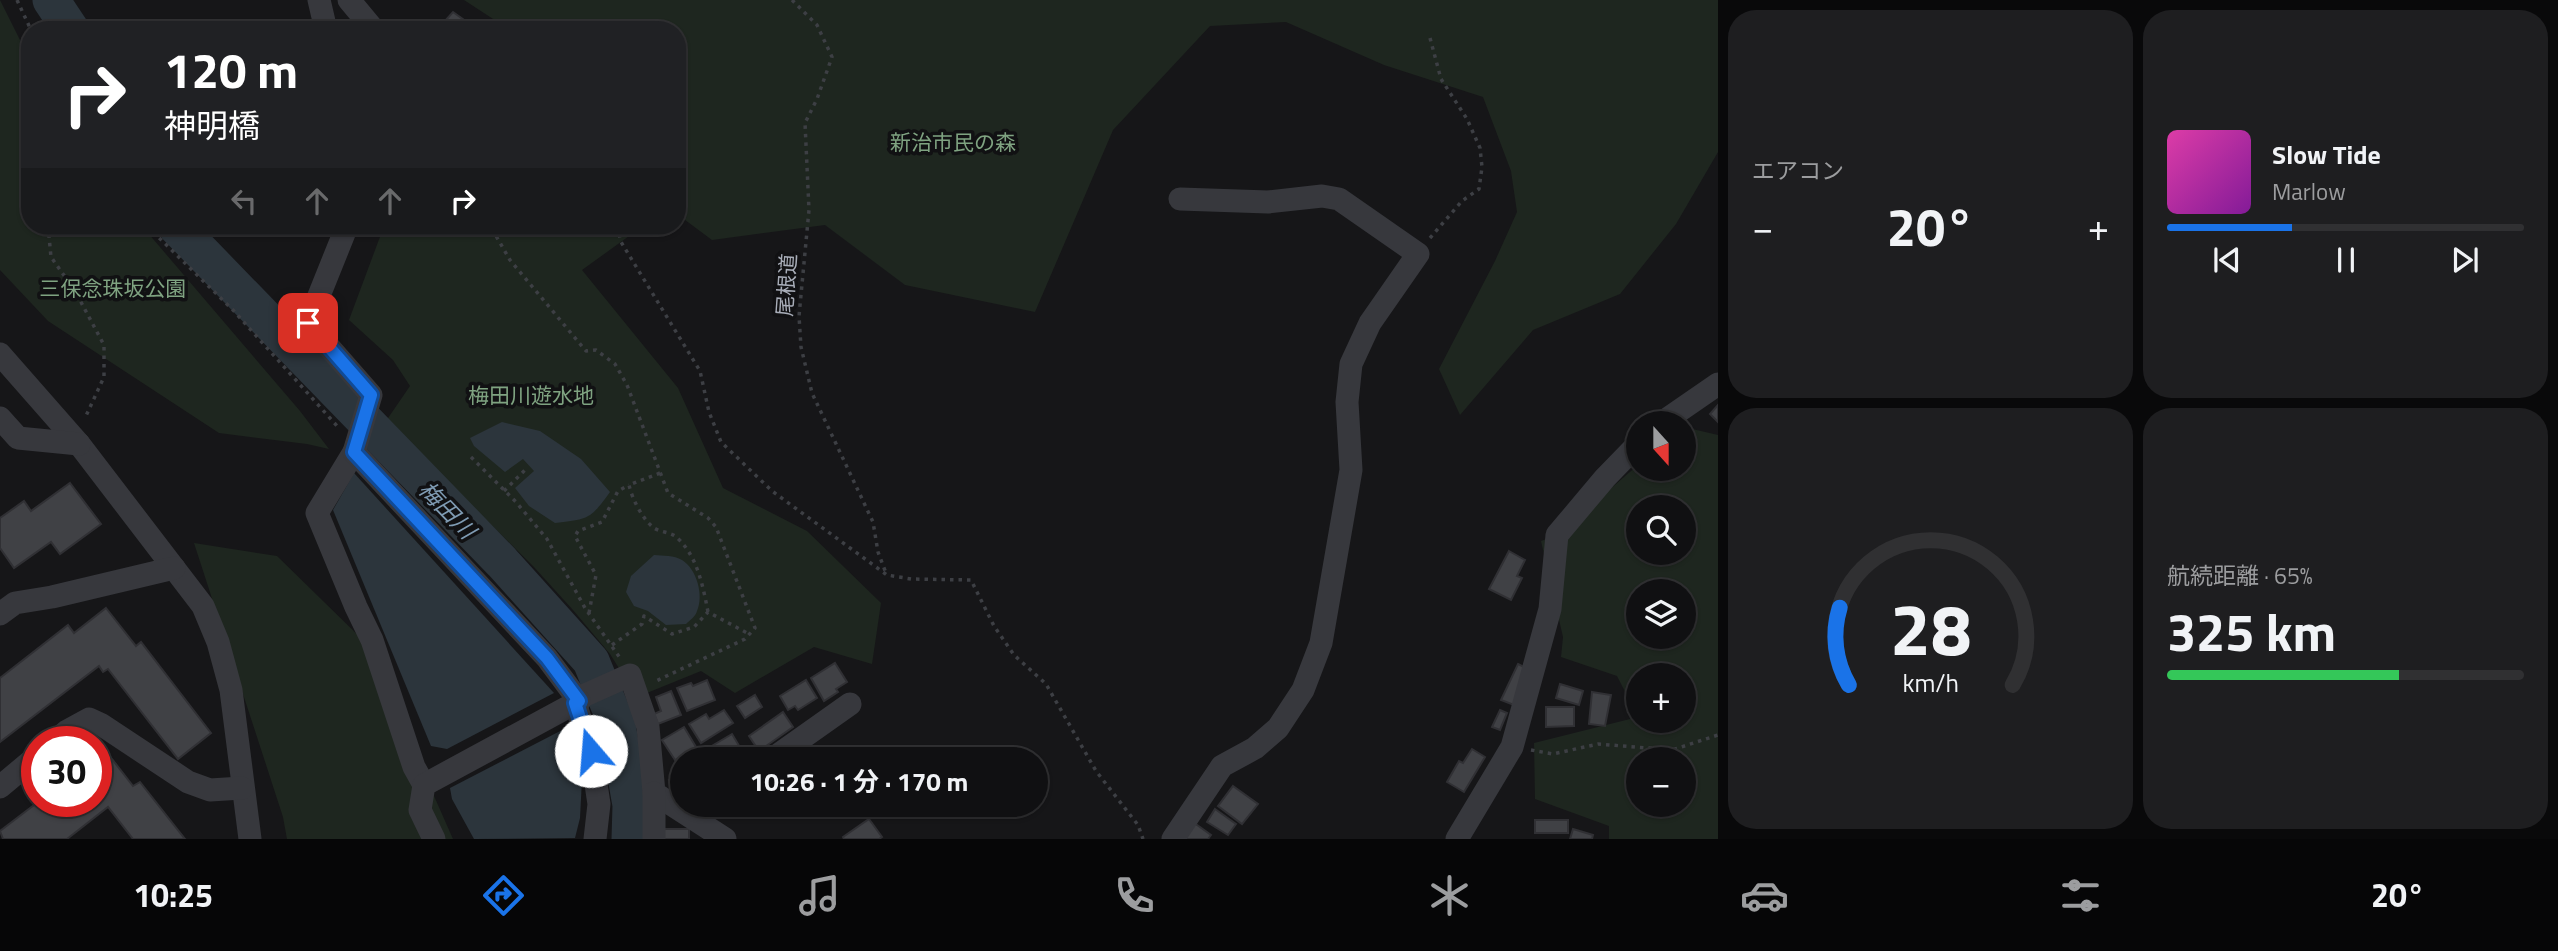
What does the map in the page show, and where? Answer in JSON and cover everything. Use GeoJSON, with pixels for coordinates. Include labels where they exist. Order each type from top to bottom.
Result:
{"type":"FeatureCollection","features":[{"type":"Feature","properties":{"kind":"street"},"geometry":{"type":"LineString","coordinates":[[319,0],[324,21]]}},
{"type":"Feature","properties":{"kind":"street"},"geometry":{"type":"LineString","coordinates":[[349,0],[366,21]]}},
{"type":"Feature","properties":{"kind":"street"},"geometry":{"type":"LineString","coordinates":[[1173,839],[1222,766],[1255,748],[1278,728],[1303,690],[1321,643],[1351,470],[1347,402],[1351,364],[1370,323],[1418,254],[1339,199],[1322,196],[1268,202],[1180,199]]}},
{"type":"Feature","properties":{"kind":"street"},"geometry":{"type":"LineString","coordinates":[[343,235],[308,323],[371,395],[355,450],[317,513],[372,640],[414,767],[424,785],[420,810],[434,839]]}},
{"type":"Feature","properties":{"kind":"street"},"geometry":{"type":"LineString","coordinates":[[0,354],[79,444],[203,606],[218,642],[231,690],[250,839]]}},
{"type":"Feature","properties":{"kind":"street"},"geometry":{"type":"LineString","coordinates":[[1679,411],[1718,384]]}},
{"type":"Feature","properties":{"kind":"street"},"geometry":{"type":"LineString","coordinates":[[0,418],[18,438],[79,444]]}},
{"type":"Feature","properties":{"kind":"street"},"geometry":{"type":"LineString","coordinates":[[355,450],[539,649],[579,700],[591,751],[599,804],[594,839]]}},
{"type":"Feature","properties":{"kind":"street"},"geometry":{"type":"LineString","coordinates":[[1457,839],[1512,747],[1550,609],[1557,535],[1626,456]]}},
{"type":"Feature","properties":{"kind":"street"},"geometry":{"type":"LineString","coordinates":[[0,614],[15,603],[174,568]]}},
{"type":"Feature","properties":{"kind":"street"},"geometry":{"type":"LineString","coordinates":[[424,785],[579,700],[635,678],[648,727],[654,793],[654,839]]}},
{"type":"Feature","properties":{"kind":"street"},"geometry":{"type":"LineString","coordinates":[[789,747],[850,704]]}},
{"type":"Feature","properties":{"kind":"street"},"geometry":{"type":"LineString","coordinates":[[77,726],[89,719],[104,726]]}},
{"type":"Feature","properties":{"kind":"street"},"geometry":{"type":"LineString","coordinates":[[112,732],[188,782],[210,790],[242,788]]}},
{"type":"Feature","properties":{"kind":"street"},"geometry":{"type":"LineString","coordinates":[[0,787],[21,769]]}},
{"type":"Feature","properties":{"kind":"street"},"geometry":{"type":"LineString","coordinates":[[654,793],[670,800]]}},
{"type":"Feature","properties":{"kind":"street"},"geometry":{"type":"LineString","coordinates":[[704,817],[725,839]]}},
{"type":"Feature","properties":{"kind":"path"},"geometry":{"type":"LineString","coordinates":[[17,0],[27,21]]}},
{"type":"Feature","properties":{"kind":"path","name":"尾根道"},"geometry":{"type":"LineString","coordinates":[[792,0],[817,25],[832,57],[805,123],[809,210],[799,316],[801,347],[812,393],[873,522],[878,552],[887,575]]}},
{"type":"Feature","properties":{"kind":"path"},"geometry":{"type":"LineString","coordinates":[[1418,254],[1462,201],[1479,189],[1482,167],[1480,148],[1467,120],[1440,79],[1430,38]]}},
{"type":"Feature","properties":{"kind":"path"},"geometry":{"type":"LineString","coordinates":[[49,235],[51,257],[75,291],[104,345],[104,377],[85,418],[79,444]]}},
{"type":"Feature","properties":{"kind":"path"},"geometry":{"type":"LineString","coordinates":[[156,235],[277,357],[355,450]]}},
{"type":"Feature","properties":{"kind":"path"},"geometry":{"type":"LineString","coordinates":[[471,457],[547,539],[589,613],[635,678],[745,639],[755,628],[716,527],[708,518],[668,493],[627,385],[615,364],[596,350],[586,351],[510,260],[495,235]]}},
{"type":"Feature","properties":{"kind":"path"},"geometry":{"type":"LineString","coordinates":[[620,235],[621,242],[700,371],[709,412],[721,442],[772,491],[887,575],[911,579],[971,580],[994,626],[1014,655],[1046,684],[1096,771],[1138,825],[1143,839]]}},
{"type":"Feature","properties":{"kind":"path"},"geometry":{"type":"LineString","coordinates":[[504,491],[527,468]]}},
{"type":"Feature","properties":{"kind":"path"},"geometry":{"type":"LineString","coordinates":[[589,613],[596,575],[575,536],[578,531],[602,522],[618,491],[661,473]]}},
{"type":"Feature","properties":{"kind":"path"},"geometry":{"type":"LineString","coordinates":[[629,485],[638,507],[654,528],[674,536],[692,558],[703,585],[708,612]]}},
{"type":"Feature","properties":{"kind":"path"},"geometry":{"type":"LineString","coordinates":[[708,612],[749,634]]}},
{"type":"Feature","properties":{"kind":"path"},"geometry":{"type":"LineString","coordinates":[[612,645],[642,624],[644,616],[672,634],[694,627],[708,612]]}},
{"type":"Feature","properties":{"kind":"path"},"geometry":{"type":"LineString","coordinates":[[1512,747],[1553,754],[1598,744],[1672,750],[1718,735]]}},
{"type":"Feature","properties":{"kind":"green space","name":"三保念珠坂公園"},"geometry":{"type":"Polygon","coordinates":[[[0,0],[21,42],[21,235],[150,235],[300,411],[329,449],[219,433],[48,321],[0,270],[0,0]]]}},
{"type":"Feature","properties":{"kind":"green space","name":"新治市民の森"},"geometry":{"type":"Polygon","coordinates":[[[464,0],[1718,0],[1718,152],[1676,224],[1620,294],[1533,330],[1460,415],[1439,369],[1517,212],[1511,171],[1483,97],[1384,65],[1286,22],[1210,26],[1113,130],[1035,312],[905,285],[825,225],[712,240],[686,221],[686,21],[496,21],[464,0]]]}},
{"type":"Feature","properties":{"kind":"green space","name":"梅田川遊水地"},"geometry":{"type":"Polygon","coordinates":[[[381,235],[631,235],[582,270],[678,388],[723,488],[807,531],[881,603],[872,664],[814,647],[735,693],[701,671],[637,697],[610,654],[533,566],[386,421],[410,386],[393,360],[349,320],[381,235]]]}},
{"type":"Feature","properties":{"kind":"green space"},"geometry":{"type":"Polygon","coordinates":[[[1696,430],[1718,435],[1718,839],[1609,839],[1609,826],[1535,799],[1534,743],[1626,720],[1626,733],[1696,733],[1696,663],[1626,663],[1626,694],[1617,676],[1561,657],[1563,637],[1541,541],[1557,535],[1626,475],[1626,481],[1696,481],[1696,430]]]}},
{"type":"Feature","properties":{"kind":"green space"},"geometry":{"type":"Polygon","coordinates":[[[194,543],[277,556],[367,644],[453,839],[287,839],[283,817],[194,543]]]}},
{"type":"Feature","properties":{"kind":"shaded area"},"geometry":{"type":"Polygon","coordinates":[[[502,422],[540,431],[581,459],[610,492],[598,508],[587,516],[555,523],[529,506],[515,488],[534,471],[523,459],[505,472],[474,446],[470,438],[502,422]]]}},
{"type":"Feature","properties":{"kind":"shaded area"},"geometry":{"type":"Polygon","coordinates":[[[354,473],[554,693],[447,749],[431,746],[333,510],[354,473]]]}},
{"type":"Feature","properties":{"kind":"shaded area"},"geometry":{"type":"Polygon","coordinates":[[[654,555],[679,558],[695,576],[699,605],[695,615],[686,624],[666,625],[648,611],[634,606],[626,592],[631,576],[654,555]]]}},
{"type":"Feature","properties":{"kind":"shaded area"},"geometry":{"type":"Polygon","coordinates":[[[566,728],[582,779],[580,818],[575,838],[474,839],[452,799],[450,788],[566,728]]]}},
{"type":"Feature","properties":{"kind":"building"},"geometry":{"type":"Polygon","coordinates":[[[453,12],[466,21],[445,21],[453,12]]]}},
{"type":"Feature","properties":{"kind":"building"},"geometry":{"type":"Polygon","coordinates":[[[1718,405],[1718,422],[1710,414],[1718,405]]]}},
{"type":"Feature","properties":{"kind":"building"},"geometry":{"type":"Polygon","coordinates":[[[70,483],[101,524],[60,554],[51,542],[14,568],[0,548],[0,518],[24,501],[31,511],[70,483]]]}},
{"type":"Feature","properties":{"kind":"building"},"geometry":{"type":"Polygon","coordinates":[[[1509,551],[1525,560],[1517,576],[1522,578],[1511,600],[1489,589],[1509,551]]]}},
{"type":"Feature","properties":{"kind":"building"},"geometry":{"type":"Polygon","coordinates":[[[106,608],[136,646],[141,642],[211,733],[178,759],[108,669],[103,672],[99,666],[0,742],[0,678],[68,625],[74,633],[106,608]]]}},
{"type":"Feature","properties":{"kind":"building"},"geometry":{"type":"Polygon","coordinates":[[[835,663],[847,682],[824,701],[811,678],[835,663]]]}},
{"type":"Feature","properties":{"kind":"building"},"geometry":{"type":"Polygon","coordinates":[[[1518,664],[1530,670],[1514,705],[1501,700],[1518,664]]]}},
{"type":"Feature","properties":{"kind":"building"},"geometry":{"type":"Polygon","coordinates":[[[707,680],[715,700],[687,711],[677,688],[691,683],[693,686],[707,680]]]}},
{"type":"Feature","properties":{"kind":"building"},"geometry":{"type":"Polygon","coordinates":[[[806,680],[817,698],[798,710],[795,706],[788,710],[780,696],[806,680]]]}},
{"type":"Feature","properties":{"kind":"building"},"geometry":{"type":"Polygon","coordinates":[[[1560,684],[1583,691],[1579,705],[1556,698],[1560,684]]]}},
{"type":"Feature","properties":{"kind":"building"},"geometry":{"type":"Polygon","coordinates":[[[671,691],[681,715],[658,724],[654,714],[661,711],[656,697],[671,691]]]}},
{"type":"Feature","properties":{"kind":"building"},"geometry":{"type":"Polygon","coordinates":[[[1592,692],[1611,695],[1605,726],[1589,724],[1592,692]]]}},
{"type":"Feature","properties":{"kind":"building"},"geometry":{"type":"Polygon","coordinates":[[[755,695],[762,707],[745,718],[737,706],[755,695]]]}},
{"type":"Feature","properties":{"kind":"building"},"geometry":{"type":"Polygon","coordinates":[[[1546,707],[1574,707],[1574,726],[1546,727],[1546,707]]]}},
{"type":"Feature","properties":{"kind":"building"},"geometry":{"type":"Polygon","coordinates":[[[724,710],[733,723],[701,743],[689,724],[706,714],[709,719],[724,710]]]}},
{"type":"Feature","properties":{"kind":"building"},"geometry":{"type":"Polygon","coordinates":[[[1500,710],[1507,713],[1500,730],[1492,727],[1500,710]]]}},
{"type":"Feature","properties":{"kind":"building"},"geometry":{"type":"Polygon","coordinates":[[[783,712],[793,727],[765,747],[756,747],[749,736],[783,712]]]}},
{"type":"Feature","properties":{"kind":"building"},"geometry":{"type":"Polygon","coordinates":[[[684,727],[696,747],[670,747],[670,752],[662,740],[684,727]]]}},
{"type":"Feature","properties":{"kind":"building"},"geometry":{"type":"Polygon","coordinates":[[[732,734],[740,747],[710,747],[732,734]]]}},
{"type":"Feature","properties":{"kind":"building"},"geometry":{"type":"Polygon","coordinates":[[[1472,749],[1485,757],[1464,792],[1447,782],[1459,761],[1463,763],[1472,749]]]}},
{"type":"Feature","properties":{"kind":"building"},"geometry":{"type":"Polygon","coordinates":[[[112,759],[133,786],[140,782],[185,839],[133,839],[112,812],[112,759]]]}},
{"type":"Feature","properties":{"kind":"building"},"geometry":{"type":"Polygon","coordinates":[[[1233,786],[1258,804],[1242,824],[1218,806],[1233,786]]]}},
{"type":"Feature","properties":{"kind":"building"},"geometry":{"type":"Polygon","coordinates":[[[1215,809],[1236,824],[1228,835],[1207,822],[1215,809]]]}},
{"type":"Feature","properties":{"kind":"building"},"geometry":{"type":"Polygon","coordinates":[[[21,815],[95,817],[67,839],[3,839],[0,831],[21,815]]]}},
{"type":"Feature","properties":{"kind":"building"},"geometry":{"type":"Polygon","coordinates":[[[869,819],[882,837],[844,839],[843,837],[869,819]]]}},
{"type":"Feature","properties":{"kind":"building"},"geometry":{"type":"Polygon","coordinates":[[[1535,820],[1568,820],[1568,833],[1535,833],[1535,820]]]}},
{"type":"Feature","properties":{"kind":"building"},"geometry":{"type":"Polygon","coordinates":[[[1193,822],[1211,835],[1208,839],[1181,839],[1193,822]]]}},
{"type":"Feature","properties":{"kind":"building"},"geometry":{"type":"Polygon","coordinates":[[[664,829],[689,829],[689,839],[663,839],[664,829]]]}},
{"type":"Feature","properties":{"kind":"building"},"geometry":{"type":"Polygon","coordinates":[[[1573,829],[1593,835],[1592,839],[1570,839],[1573,829]]]}},
{"type":"Feature","properties":{"kind":"waterway","name":"梅田川"},"geometry":{"type":"LineString","coordinates":[[51,0],[65,21]]}},
{"type":"Feature","properties":{"kind":"waterway","name":"梅田川"},"geometry":{"type":"LineString","coordinates":[[185,235],[502,562],[591,661],[617,725],[631,805],[630,839]]}},
{"type":"Feature","properties":{"kind":"route"},"geometry":{"type":"LineString","coordinates":[[308,323],[371,395],[354,452],[547,658],[579,701],[575,703],[591,751]]}}]}
